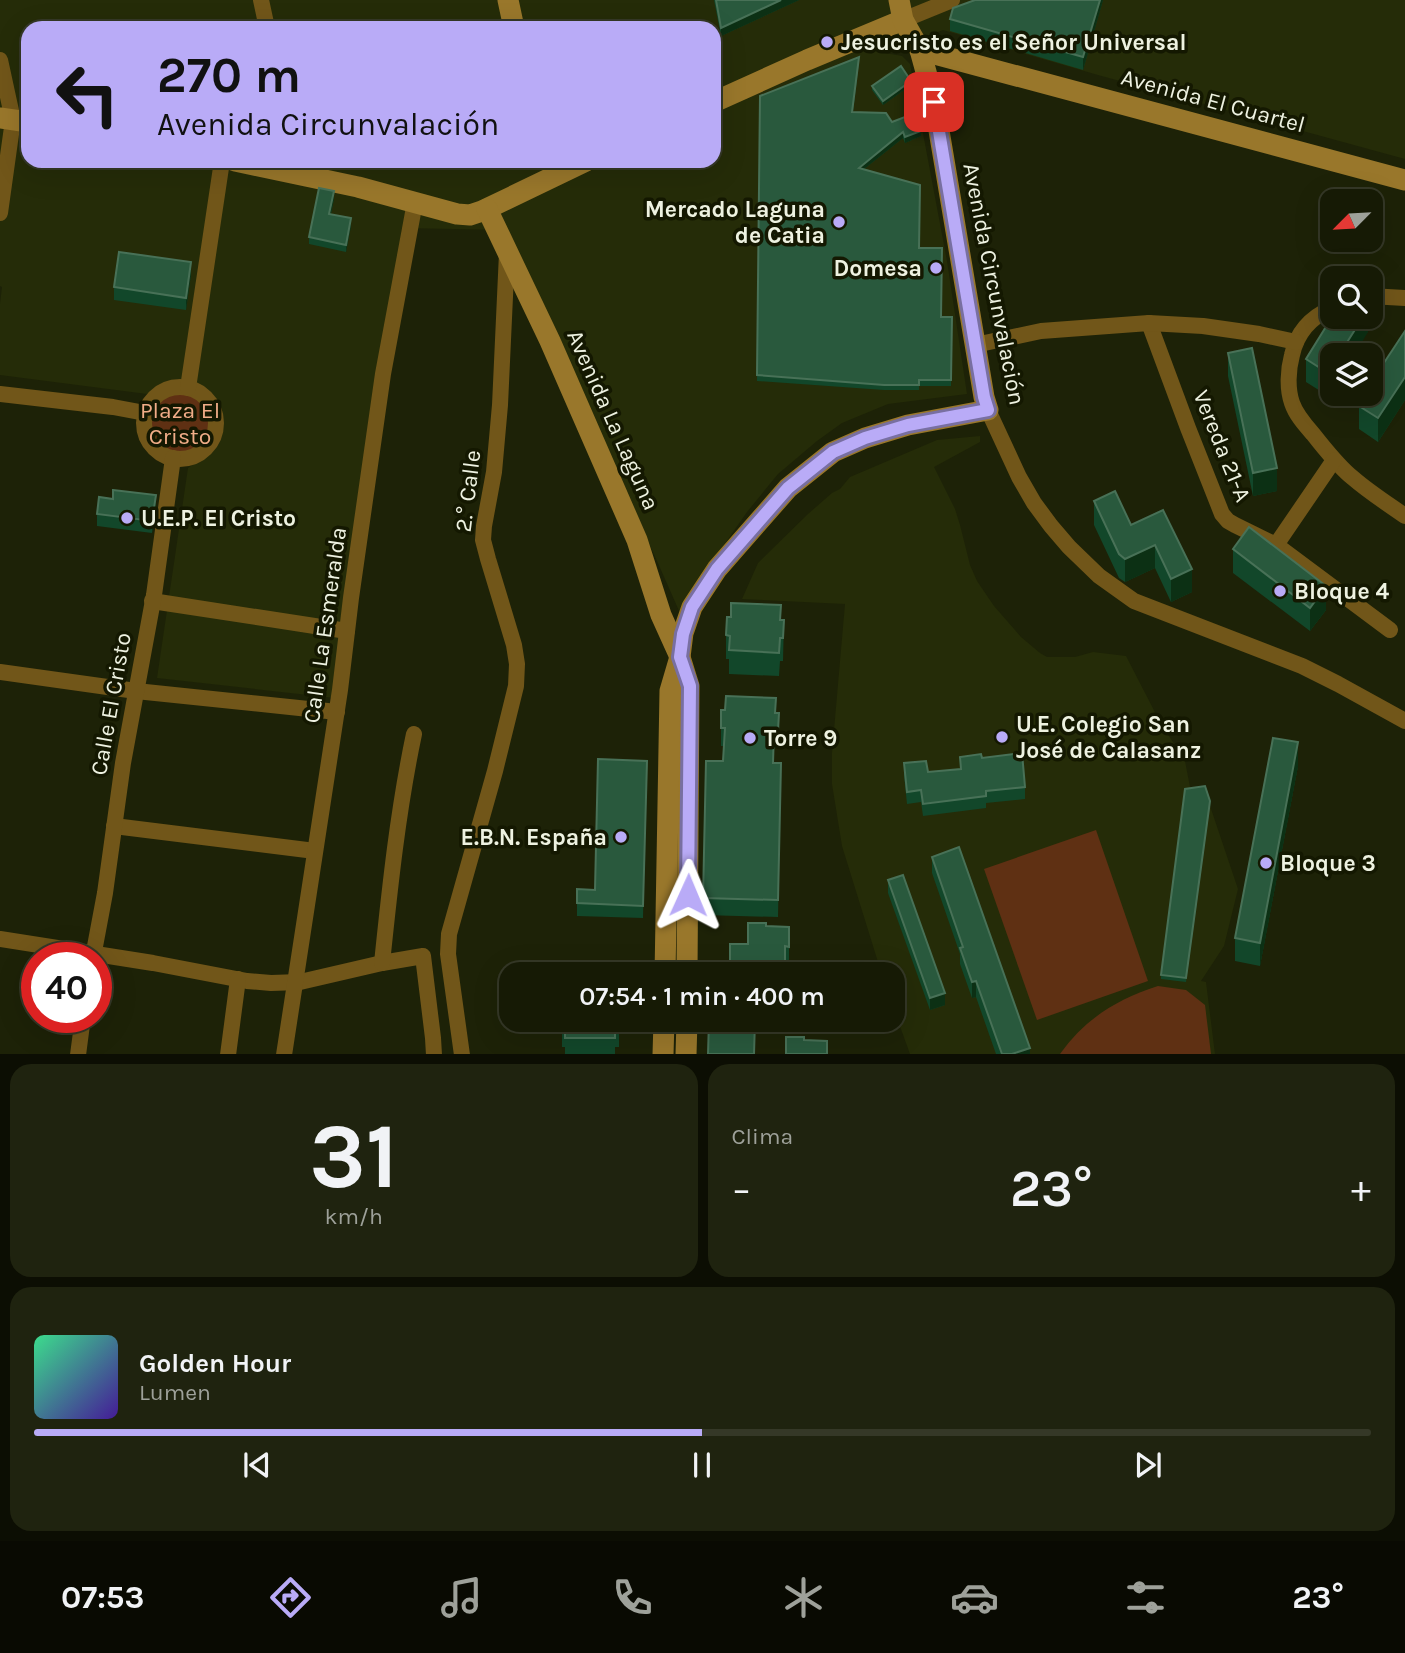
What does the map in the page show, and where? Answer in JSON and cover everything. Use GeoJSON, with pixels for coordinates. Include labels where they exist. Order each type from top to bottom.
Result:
{"type":"FeatureCollection","features":[{"type":"Feature","properties":{"kind":"street"},"geometry":{"type":"LineString","coordinates":[[261,0],[266,21]]}},
{"type":"Feature","properties":{"kind":"street"},"geometry":{"type":"LineString","coordinates":[[508,0],[512,21]]}},
{"type":"Feature","properties":{"kind":"street"},"geometry":{"type":"LineString","coordinates":[[721,99],[807,60],[901,10],[952,0]]}},
{"type":"Feature","properties":{"kind":"street"},"geometry":{"type":"LineString","coordinates":[[901,10],[920,50]]}},
{"type":"Feature","properties":{"kind":"street","name":"Avenida El Cuartel"},"geometry":{"type":"LineString","coordinates":[[920,50],[1405,180]]}},
{"type":"Feature","properties":{"kind":"street","name":"Avenida Circunvalación"},"geometry":{"type":"LineString","coordinates":[[920,50],[934,102],[984,397],[1019,477],[1034,503],[1069,547],[1099,576],[1134,601],[1301,666],[1405,721]]}},
{"type":"Feature","properties":{"kind":"street"},"geometry":{"type":"LineString","coordinates":[[0,60],[14,120],[0,213]]}},
{"type":"Feature","properties":{"kind":"street"},"geometry":{"type":"LineString","coordinates":[[188,388],[221,168]]}},
{"type":"Feature","properties":{"kind":"street"},"geometry":{"type":"LineString","coordinates":[[297,168],[457,214],[470,215],[488,209],[545,170]]}},
{"type":"Feature","properties":{"kind":"street","name":"Calle La Esmeralda"},"geometry":{"type":"LineString","coordinates":[[284,1054],[337,712],[383,374],[415,202]]}},
{"type":"Feature","properties":{"kind":"street","name":"Avenida La Laguna"},"geometry":{"type":"LineString","coordinates":[[488,209],[550,341],[637,540],[661,615],[690,686],[687,962]]}},
{"type":"Feature","properties":{"kind":"street","name":"2.° Calle"},"geometry":{"type":"LineString","coordinates":[[462,1054],[448,954],[449,934],[516,686],[514,645],[484,540],[500,405],[507,250]]}},
{"type":"Feature","properties":{"kind":"street"},"geometry":{"type":"LineString","coordinates":[[1383,297],[1405,299]]}},
{"type":"Feature","properties":{"kind":"street"},"geometry":{"type":"LineString","coordinates":[[1320,314],[1307,324],[1296,342],[1289,375],[1292,403],[1301,419],[1334,460],[1352,477],[1405,516]]}},
{"type":"Feature","properties":{"kind":"street"},"geometry":{"type":"LineString","coordinates":[[975,345],[1041,331],[1149,323],[1203,326],[1296,342]]}},
{"type":"Feature","properties":{"kind":"street","name":"Vereda 21-A"},"geometry":{"type":"LineString","coordinates":[[1149,323],[1222,514],[1228,521],[1276,545],[1390,630]]}},
{"type":"Feature","properties":{"kind":"street"},"geometry":{"type":"LineString","coordinates":[[188,388],[202,394],[209,401],[214,410],[216,428],[208,446],[202,452],[184,459],[166,457],[151,445],[146,436],[145,413],[151,400],[166,389],[188,388]]}},
{"type":"Feature","properties":{"kind":"street"},"geometry":{"type":"LineString","coordinates":[[0,394],[145,413]]}},
{"type":"Feature","properties":{"kind":"street","name":"Avenida La Laguna"},"geometry":{"type":"LineString","coordinates":[[665,962],[670,691],[692,607],[717,569],[788,488],[833,452],[865,438],[908,425],[988,410]]}},
{"type":"Feature","properties":{"kind":"street","name":"Calle El Cristo"},"geometry":{"type":"LineString","coordinates":[[96,942],[173,458]]}},
{"type":"Feature","properties":{"kind":"street"},"geometry":{"type":"LineString","coordinates":[[1276,545],[1334,460]]}},
{"type":"Feature","properties":{"kind":"street"},"geometry":{"type":"LineString","coordinates":[[152,601],[347,631]]}},
{"type":"Feature","properties":{"kind":"street"},"geometry":{"type":"LineString","coordinates":[[0,672],[136,691],[337,712]]}},
{"type":"Feature","properties":{"kind":"street"},"geometry":{"type":"LineString","coordinates":[[382,963],[393,858],[414,734]]}},
{"type":"Feature","properties":{"kind":"street"},"geometry":{"type":"LineString","coordinates":[[114,826],[315,851]]}},
{"type":"Feature","properties":{"kind":"street"},"geometry":{"type":"LineString","coordinates":[[0,939],[21,943]]}},
{"type":"Feature","properties":{"kind":"street"},"geometry":{"type":"LineString","coordinates":[[112,958],[271,984],[294,983],[423,956],[434,1054]]}},
{"type":"Feature","properties":{"kind":"street"},"geometry":{"type":"LineString","coordinates":[[228,1054],[238,979]]}},
{"type":"Feature","properties":{"kind":"street"},"geometry":{"type":"LineString","coordinates":[[663,1054],[664,1032]]}},
{"type":"Feature","properties":{"kind":"street"},"geometry":{"type":"LineString","coordinates":[[687,1032],[687,1054]]}},
{"type":"Feature","properties":{"kind":"street"},"geometry":{"type":"LineString","coordinates":[[78,1054],[81,1033]]}},
{"type":"Feature","properties":{"kind":"shaded area"},"geometry":{"type":"Polygon","coordinates":[[[0,0],[1405,0],[1405,159],[943,30],[885,53],[902,56],[910,64],[947,261],[967,394],[888,404],[842,423],[817,441],[778,474],[747,512],[680,613],[505,230],[402,228],[369,477],[335,698],[157,678],[188,468],[219,442],[221,413],[206,390],[193,383],[161,384],[147,394],[0,375],[0,0]]]}},
{"type":"Feature","properties":{"kind":"shaded area","name":"U.E. Colegio San José de Calasanz"},"geometry":{"type":"Polygon","coordinates":[[[980,436],[980,442],[934,467],[955,509],[970,565],[994,606],[1021,637],[1047,657],[1075,657],[1093,652],[1126,656],[1160,722],[1185,761],[1191,792],[1205,791],[1238,889],[1224,946],[1201,981],[1206,982],[1215,1054],[910,1054],[902,1032],[905,1032],[905,962],[878,962],[842,846],[832,784],[832,753],[845,604],[742,599],[758,563],[850,477],[937,440],[980,436]]]}},
{"type":"Feature","properties":{"kind":"green space","name":"Plaza El Cristo"},"geometry":{"type":"Polygon","coordinates":[[[180,392],[192,394],[202,401],[209,411],[209,435],[202,445],[192,452],[180,454],[168,452],[158,445],[151,435],[149,423],[151,411],[158,401],[168,394],[180,392]]]}},
{"type":"Feature","properties":{"kind":"green space"},"geometry":{"type":"Polygon","coordinates":[[[1096,830],[1148,981],[1037,1020],[984,869],[1096,830]]]}},
{"type":"Feature","properties":{"kind":"green space"},"geometry":{"type":"Polygon","coordinates":[[[1158,986],[1186,990],[1205,1005],[1211,1054],[1060,1054],[1080,1030],[1103,1012],[1129,997],[1158,986]]]}},
{"type":"Feature","properties":{"kind":"building"},"geometry":{"type":"Polygon","coordinates":[[[716,0],[781,0],[721,28],[716,0]]]}},
{"type":"Feature","properties":{"kind":"building"},"geometry":{"type":"Polygon","coordinates":[[[975,0],[1100,0],[1083,57],[950,19],[953,8],[975,0]]]}},
{"type":"Feature","properties":{"kind":"building","name":"Mercado Laguna de Catia"},"geometry":{"type":"Polygon","coordinates":[[[859,57],[852,112],[886,113],[892,122],[923,110],[924,115],[917,120],[921,131],[905,137],[903,132],[859,168],[920,185],[919,248],[942,248],[941,317],[952,317],[951,380],[919,380],[919,385],[884,385],[757,375],[760,96],[859,57]]]}},
{"type":"Feature","properties":{"kind":"building"},"geometry":{"type":"Polygon","coordinates":[[[901,66],[911,81],[883,101],[872,86],[901,66]]]}},
{"type":"Feature","properties":{"kind":"building"},"geometry":{"type":"Polygon","coordinates":[[[319,188],[334,191],[329,214],[351,218],[346,245],[309,237],[319,188]]]}},
{"type":"Feature","properties":{"kind":"building"},"geometry":{"type":"Polygon","coordinates":[[[119,252],[191,262],[186,298],[114,287],[119,252]]]}},
{"type":"Feature","properties":{"kind":"building"},"geometry":{"type":"Polygon","coordinates":[[[1325,329],[1355,329],[1347,343],[1320,343],[1320,368],[1306,359],[1325,329]]]}},
{"type":"Feature","properties":{"kind":"building"},"geometry":{"type":"Polygon","coordinates":[[[1405,331],[1405,377],[1378,418],[1359,406],[1383,406],[1383,364],[1405,331]]]}},
{"type":"Feature","properties":{"kind":"building"},"geometry":{"type":"Polygon","coordinates":[[[1252,348],[1277,468],[1253,473],[1228,353],[1252,348]]]}},
{"type":"Feature","properties":{"kind":"building"},"geometry":{"type":"Polygon","coordinates":[[[113,490],[156,495],[152,521],[97,514],[99,497],[113,499],[113,490]]]}},
{"type":"Feature","properties":{"kind":"building"},"geometry":{"type":"Polygon","coordinates":[[[1115,491],[1131,525],[1163,510],[1192,569],[1171,579],[1155,545],[1125,559],[1119,554],[1094,501],[1115,491]]]}},
{"type":"Feature","properties":{"kind":"building"},"geometry":{"type":"Polygon","coordinates":[[[1249,527],[1326,586],[1310,608],[1233,549],[1249,527]]]}},
{"type":"Feature","properties":{"kind":"building"},"geometry":{"type":"Polygon","coordinates":[[[731,603],[781,605],[780,620],[784,620],[779,653],[729,650],[730,636],[726,635],[727,617],[731,617],[731,603]]]}},
{"type":"Feature","properties":{"kind":"building"},"geometry":{"type":"Polygon","coordinates":[[[726,696],[776,698],[775,713],[779,713],[778,731],[774,731],[773,763],[781,763],[778,900],[703,898],[706,761],[723,761],[725,728],[721,728],[721,710],[725,710],[726,696]]]}},
{"type":"Feature","properties":{"kind":"building","name":"Bloque 3"},"geometry":{"type":"Polygon","coordinates":[[[1273,738],[1298,742],[1260,943],[1235,938],[1273,738]]]}},
{"type":"Feature","properties":{"kind":"building"},"geometry":{"type":"Polygon","coordinates":[[[1022,753],[1025,787],[986,791],[986,796],[923,804],[921,790],[907,792],[904,763],[926,761],[928,772],[961,769],[960,757],[981,754],[982,758],[1022,753]]]}},
{"type":"Feature","properties":{"kind":"building","name":"E.B.N. España"},"geometry":{"type":"Polygon","coordinates":[[[598,759],[647,761],[643,906],[577,903],[577,889],[595,890],[598,759]]]}},
{"type":"Feature","properties":{"kind":"building"},"geometry":{"type":"Polygon","coordinates":[[[1205,786],[1210,801],[1186,978],[1161,975],[1185,789],[1205,786]]]}},
{"type":"Feature","properties":{"kind":"building"},"geometry":{"type":"Polygon","coordinates":[[[959,847],[1030,1048],[1012,1054],[1002,1054],[976,981],[972,982],[932,857],[959,847]]]}},
{"type":"Feature","properties":{"kind":"building"},"geometry":{"type":"Polygon","coordinates":[[[903,875],[945,993],[930,998],[888,880],[903,875]]]}},
{"type":"Feature","properties":{"kind":"building"},"geometry":{"type":"Polygon","coordinates":[[[748,923],[789,927],[789,947],[785,946],[785,962],[730,962],[730,944],[748,944],[748,923]]]}},
{"type":"Feature","properties":{"kind":"building"},"geometry":{"type":"Polygon","coordinates":[[[565,1032],[615,1032],[615,1038],[565,1038],[565,1032]]]}},
{"type":"Feature","properties":{"kind":"building"},"geometry":{"type":"Polygon","coordinates":[[[709,1032],[755,1032],[754,1054],[708,1054],[709,1032]]]}},
{"type":"Feature","properties":{"kind":"building"},"geometry":{"type":"Polygon","coordinates":[[[786,1037],[827,1041],[827,1054],[786,1054],[786,1037]]]}},
{"type":"Feature","properties":{"kind":"place","name":"Jesucristo es el Señor Universal"},"geometry":{"type":"Point","coordinates":[827,42]}},
{"type":"Feature","properties":{"kind":"place","name":"Mercado Laguna de Catia"},"geometry":{"type":"Point","coordinates":[839,222]}},
{"type":"Feature","properties":{"kind":"place","name":"Domesa"},"geometry":{"type":"Point","coordinates":[936,268]}},
{"type":"Feature","properties":{"kind":"place","name":"U.E.P. El Cristo"},"geometry":{"type":"Point","coordinates":[127,518]}},
{"type":"Feature","properties":{"kind":"place","name":"Bloque 4"},"geometry":{"type":"Point","coordinates":[1280,591]}},
{"type":"Feature","properties":{"kind":"place","name":"U.E. Colegio San José de Calasanz"},"geometry":{"type":"Point","coordinates":[1002,737]}},
{"type":"Feature","properties":{"kind":"place","name":"Torre 9"},"geometry":{"type":"Point","coordinates":[750,738]}},
{"type":"Feature","properties":{"kind":"place","name":"E.B.N. España"},"geometry":{"type":"Point","coordinates":[621,837]}},
{"type":"Feature","properties":{"kind":"place","name":"Bloque 3"},"geometry":{"type":"Point","coordinates":[1266,863]}},
{"type":"Feature","properties":{"kind":"route"},"geometry":{"type":"LineString","coordinates":[[688,895],[690,686],[680,657],[683,634],[692,607],[717,569],[788,488],[833,452],[865,438],[908,425],[988,410],[934,102]]}}]}
